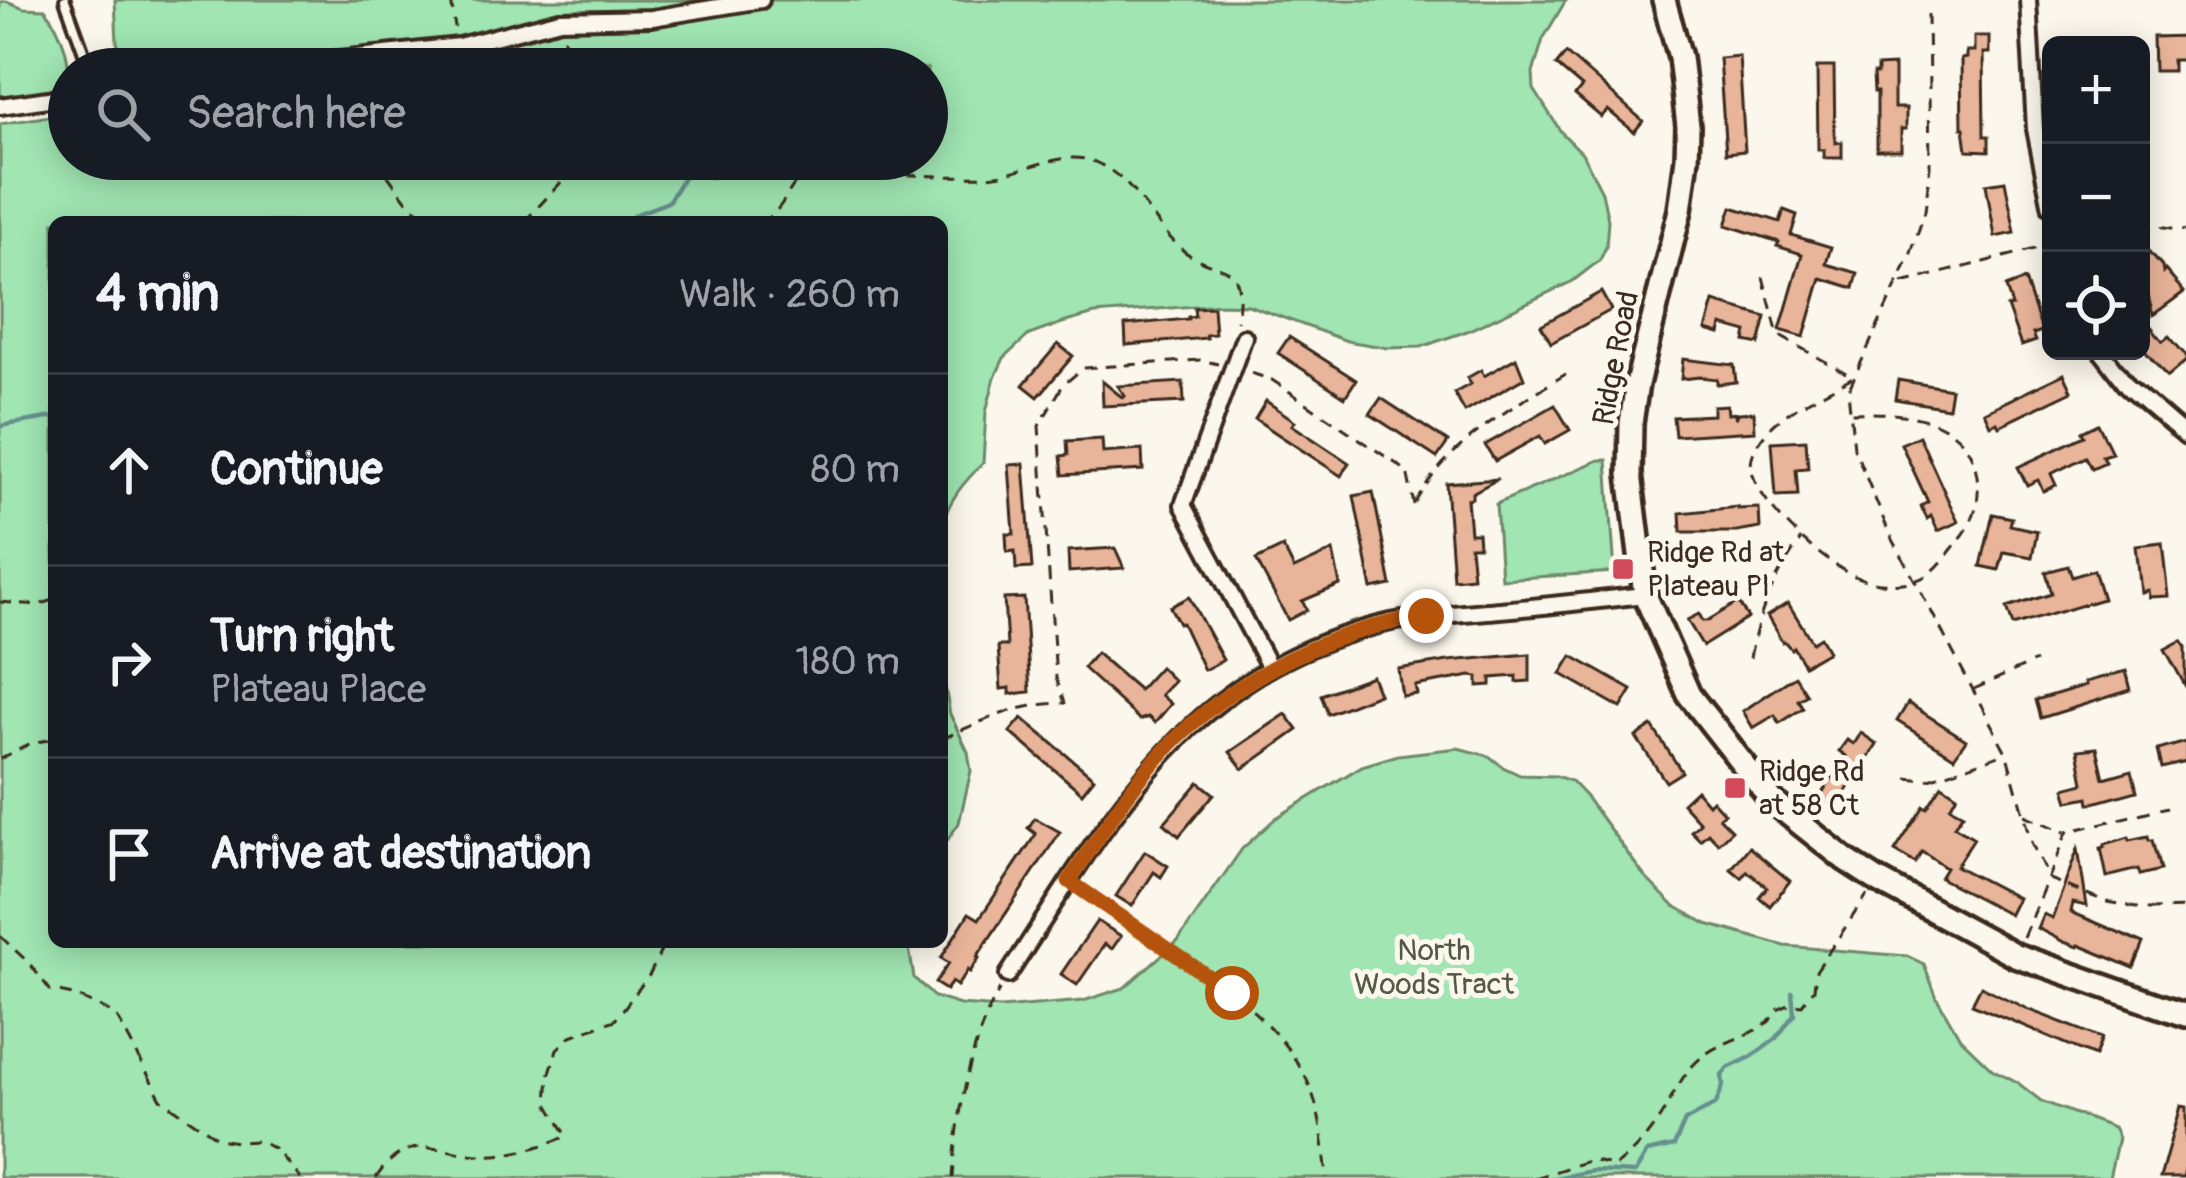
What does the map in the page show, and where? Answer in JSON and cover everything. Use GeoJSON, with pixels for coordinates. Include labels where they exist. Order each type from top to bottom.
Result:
{"type":"FeatureCollection","features":[{"type":"Feature","properties":{"kind":"street"},"geometry":{"type":"LineString","coordinates":[[441,48],[560,20],[652,18],[761,0]]}},
{"type":"Feature","properties":{"kind":"street","name":"Ridge Road"},"geometry":{"type":"LineString","coordinates":[[1664,0],[1680,57],[1687,158],[1680,210],[1643,355],[1631,423],[1630,474],[1645,595],[1689,695],[1772,801],[1877,880],[2015,955],[2186,1015]]}},
{"type":"Feature","properties":{"kind":"street"},"geometry":{"type":"LineString","coordinates":[[2028,0],[2035,129],[2042,164]]}},
{"type":"Feature","properties":{"kind":"street"},"geometry":{"type":"LineString","coordinates":[[0,106],[48,99]]}},
{"type":"Feature","properties":{"kind":"street"},"geometry":{"type":"LineString","coordinates":[[1244,337],[1183,505],[1270,668]]}},
{"type":"Feature","properties":{"kind":"street"},"geometry":{"type":"LineString","coordinates":[[2108,360],[2128,386],[2184,429]]}},
{"type":"Feature","properties":{"kind":"street"},"geometry":{"type":"LineString","coordinates":[[1008,975],[1124,800],[1162,753],[1210,709],[1270,668],[1336,638],[1407,619],[1645,595]]}},
{"type":"Feature","properties":{"kind":"lane"},"geometry":{"type":"LineString","coordinates":[[65,0],[82,48]]}},
{"type":"Feature","properties":{"kind":"path"},"geometry":{"type":"LineString","coordinates":[[451,0],[459,46]]}},
{"type":"Feature","properties":{"kind":"path"},"geometry":{"type":"LineString","coordinates":[[1928,14],[1929,183],[1919,235],[1848,391],[1854,448],[1888,530],[2006,752],[2031,842],[2049,879],[2107,902],[2150,909],[2186,908]]}},
{"type":"Feature","properties":{"kind":"path"},"geometry":{"type":"LineString","coordinates":[[560,20],[566,48]]}},
{"type":"Feature","properties":{"kind":"path"},"geometry":{"type":"LineString","coordinates":[[948,176],[994,176],[1052,160],[1093,160],[1122,181],[1184,251],[1197,260],[1226,267],[1237,279],[1241,296],[1235,330],[1244,337]]}},
{"type":"Feature","properties":{"kind":"path"},"geometry":{"type":"LineString","coordinates":[[391,180],[410,205],[427,216]]}},
{"type":"Feature","properties":{"kind":"path"},"geometry":{"type":"LineString","coordinates":[[530,216],[563,180]]}},
{"type":"Feature","properties":{"kind":"path"},"geometry":{"type":"LineString","coordinates":[[773,216],[799,180]]}},
{"type":"Feature","properties":{"kind":"path"},"geometry":{"type":"LineString","coordinates":[[2150,228],[2186,230]]}},
{"type":"Feature","properties":{"kind":"path"},"geometry":{"type":"LineString","coordinates":[[1898,284],[2042,247]]}},
{"type":"Feature","properties":{"kind":"path"},"geometry":{"type":"LineString","coordinates":[[1763,277],[1778,335],[1853,377]]}},
{"type":"Feature","properties":{"kind":"path"},"geometry":{"type":"LineString","coordinates":[[948,736],[1013,709],[1065,703],[1056,678],[1039,426],[1063,385],[1083,368],[1200,360],[1273,380],[1407,471],[1414,505],[1423,488],[1474,431],[1569,372]]}},
{"type":"Feature","properties":{"kind":"path"},"geometry":{"type":"LineString","coordinates":[[1849,413],[1891,412],[1930,420],[1971,452],[1978,490],[1972,522],[1934,570],[1913,580],[1889,584],[1856,578],[1825,559],[1758,492],[1749,468],[1754,450],[1772,428],[1796,408],[1853,377]]}},
{"type":"Feature","properties":{"kind":"path"},"geometry":{"type":"LineString","coordinates":[[1750,658],[1766,595],[1802,537]]}},
{"type":"Feature","properties":{"kind":"path"},"geometry":{"type":"LineString","coordinates":[[0,602],[48,602]]}},
{"type":"Feature","properties":{"kind":"path"},"geometry":{"type":"LineString","coordinates":[[1972,689],[2036,662]]}},
{"type":"Feature","properties":{"kind":"path"},"geometry":{"type":"LineString","coordinates":[[0,759],[48,740]]}},
{"type":"Feature","properties":{"kind":"path"},"geometry":{"type":"LineString","coordinates":[[1907,778],[1928,780],[2006,752]]}},
{"type":"Feature","properties":{"kind":"path"},"geometry":{"type":"LineString","coordinates":[[2024,815],[2067,832],[2168,807]]}},
{"type":"Feature","properties":{"kind":"path"},"geometry":{"type":"LineString","coordinates":[[2015,955],[2067,832]]}},
{"type":"Feature","properties":{"kind":"path"},"geometry":{"type":"LineString","coordinates":[[1616,1166],[1636,1150],[1681,1080],[1704,1054],[1765,1028],[1778,1010],[1793,1003],[1802,1005],[1814,988],[1816,971],[1877,880]]}},
{"type":"Feature","properties":{"kind":"path"},"geometry":{"type":"LineString","coordinates":[[1069,881],[1232,993],[1295,1058],[1311,1088],[1327,1178]]}},
{"type":"Feature","properties":{"kind":"path"},"geometry":{"type":"LineString","coordinates":[[0,936],[50,990],[77,996],[116,1015],[161,1099],[219,1138],[257,1141],[274,1148],[300,1178]]}},
{"type":"Feature","properties":{"kind":"path"},"geometry":{"type":"LineString","coordinates":[[376,1178],[387,1162],[409,1148],[434,1146],[490,1155],[514,1153],[567,1136],[547,1102],[557,1048],[572,1036],[615,1020],[650,974],[662,948]]}},
{"type":"Feature","properties":{"kind":"path"},"geometry":{"type":"LineString","coordinates":[[953,1178],[957,1121],[986,1012],[1008,975]]}},
{"type":"Feature","properties":{"kind":"path"},"geometry":{"type":"LineString","coordinates":[[1535,1178],[1592,1160],[1616,1166]]}},
{"type":"Feature","properties":{"kind":"path"},"geometry":{"type":"LineString","coordinates":[[1616,1166],[1619,1174]]}},
{"type":"Feature","properties":{"kind":"green space","name":"North Woods Tract"},"geometry":{"type":"Polygon","coordinates":[[[115,0],[1566,0],[1543,39],[1533,73],[1534,89],[1561,132],[1582,153],[1602,192],[1608,220],[1606,247],[1600,260],[1573,281],[1467,331],[1421,347],[1388,348],[1347,341],[1248,305],[1221,304],[1095,314],[1029,335],[1004,358],[995,377],[986,412],[983,463],[948,510],[948,216],[48,216],[48,948],[909,948],[914,978],[934,997],[960,1005],[1000,1008],[1083,1001],[1124,988],[1178,941],[1242,849],[1276,818],[1362,766],[1398,755],[1458,748],[1489,756],[1520,775],[1571,781],[1645,877],[1674,906],[1707,924],[1785,946],[1907,956],[1924,964],[1960,1038],[1992,1069],[2041,1101],[2113,1128],[2118,1138],[2109,1178],[0,1178],[0,124],[48,116],[48,180],[948,180],[948,48],[120,48],[115,0]]]}},
{"type":"Feature","properties":{"kind":"green space"},"geometry":{"type":"Polygon","coordinates":[[[0,2],[45,9],[51,17],[64,48],[48,48],[48,93],[0,97],[0,2]]]}},
{"type":"Feature","properties":{"kind":"green space"},"geometry":{"type":"Polygon","coordinates":[[[1607,460],[1615,572],[1501,579],[1496,504],[1607,460]]]}},
{"type":"Feature","properties":{"kind":"green space"},"geometry":{"type":"Polygon","coordinates":[[[948,703],[971,771],[959,823],[948,839],[948,703]]]}},
{"type":"Feature","properties":{"kind":"building"},"geometry":{"type":"Polygon","coordinates":[[[1974,36],[1989,36],[1989,53],[1983,53],[1984,136],[1989,136],[1989,151],[1967,150],[1962,128],[1961,59],[1966,58],[1966,51],[1974,51],[1974,36]]]}},
{"type":"Feature","properties":{"kind":"building"},"geometry":{"type":"Polygon","coordinates":[[[2186,36],[2186,60],[2172,60],[2172,71],[2154,71],[2153,37],[2186,36]]]}},
{"type":"Feature","properties":{"kind":"building"},"geometry":{"type":"Polygon","coordinates":[[[1566,53],[1643,121],[1634,132],[1608,110],[1601,117],[1575,95],[1582,87],[1556,65],[1566,53]]]}},
{"type":"Feature","properties":{"kind":"building"},"geometry":{"type":"Polygon","coordinates":[[[1739,56],[1745,151],[1726,153],[1719,58],[1739,56]]]}},
{"type":"Feature","properties":{"kind":"building"},"geometry":{"type":"Polygon","coordinates":[[[1894,66],[1894,108],[1906,108],[1906,129],[1901,129],[1901,150],[1877,150],[1873,74],[1877,67],[1894,66]]]}},
{"type":"Feature","properties":{"kind":"building"},"geometry":{"type":"Polygon","coordinates":[[[1817,67],[1834,67],[1835,143],[1842,142],[1842,158],[1824,158],[1824,150],[1818,150],[1817,67]]]}},
{"type":"Feature","properties":{"kind":"building"},"geometry":{"type":"Polygon","coordinates":[[[2005,181],[2015,233],[1995,237],[1986,184],[2005,181]]]}},
{"type":"Feature","properties":{"kind":"building"},"geometry":{"type":"Polygon","coordinates":[[[1732,207],[1780,222],[1784,210],[1797,215],[1791,235],[1831,247],[1826,264],[1858,273],[1854,288],[1821,278],[1804,337],[1780,330],[1802,254],[1726,225],[1732,207]]]}},
{"type":"Feature","properties":{"kind":"building"},"geometry":{"type":"Polygon","coordinates":[[[2150,252],[2184,292],[2153,315],[2150,304],[2150,252]]]}},
{"type":"Feature","properties":{"kind":"building"},"geometry":{"type":"Polygon","coordinates":[[[2025,280],[2042,331],[2033,334],[2036,341],[2021,346],[2007,307],[2012,306],[2006,287],[2025,280]]]}},
{"type":"Feature","properties":{"kind":"building"},"geometry":{"type":"Polygon","coordinates":[[[1601,292],[1611,310],[1551,343],[1541,325],[1601,292]]]}},
{"type":"Feature","properties":{"kind":"building"},"geometry":{"type":"Polygon","coordinates":[[[1714,302],[1766,317],[1759,344],[1745,341],[1747,332],[1722,325],[1720,334],[1706,330],[1714,302]]]}},
{"type":"Feature","properties":{"kind":"building"},"geometry":{"type":"Polygon","coordinates":[[[1213,307],[1215,334],[1207,338],[1126,345],[1125,325],[1188,319],[1195,316],[1194,308],[1213,307]]]}},
{"type":"Feature","properties":{"kind":"building"},"geometry":{"type":"Polygon","coordinates":[[[2150,325],[2163,341],[2169,336],[2186,356],[2167,377],[2150,356],[2150,325]]]}},
{"type":"Feature","properties":{"kind":"building"},"geometry":{"type":"Polygon","coordinates":[[[1289,337],[1356,380],[1345,397],[1278,353],[1289,337]]]}},
{"type":"Feature","properties":{"kind":"building"},"geometry":{"type":"Polygon","coordinates":[[[1058,344],[1073,356],[1038,397],[1023,385],[1058,344]]]}},
{"type":"Feature","properties":{"kind":"building"},"geometry":{"type":"Polygon","coordinates":[[[1516,358],[1524,378],[1465,412],[1454,393],[1471,384],[1467,378],[1481,370],[1484,376],[1516,358]]]}},
{"type":"Feature","properties":{"kind":"building"},"geometry":{"type":"Polygon","coordinates":[[[1683,359],[1734,365],[1736,382],[1681,379],[1683,359]]]}},
{"type":"Feature","properties":{"kind":"building"},"geometry":{"type":"Polygon","coordinates":[[[2064,374],[2072,391],[1999,426],[1997,422],[1990,425],[1984,412],[2064,374]]]}},
{"type":"Feature","properties":{"kind":"building"},"geometry":{"type":"Polygon","coordinates":[[[1898,380],[1951,389],[1948,408],[1895,399],[1898,380]]]}},
{"type":"Feature","properties":{"kind":"building"},"geometry":{"type":"Polygon","coordinates":[[[1102,381],[1123,398],[1118,386],[1183,382],[1184,402],[1103,406],[1102,381]]]}},
{"type":"Feature","properties":{"kind":"building"},"geometry":{"type":"Polygon","coordinates":[[[1381,398],[1448,442],[1437,458],[1370,414],[1381,398]]]}},
{"type":"Feature","properties":{"kind":"building"},"geometry":{"type":"Polygon","coordinates":[[[1266,401],[1295,421],[1292,425],[1349,463],[1341,476],[1255,419],[1266,401]]]}},
{"type":"Feature","properties":{"kind":"building"},"geometry":{"type":"Polygon","coordinates":[[[1555,405],[1570,430],[1545,444],[1540,436],[1495,461],[1485,445],[1555,405]]]}},
{"type":"Feature","properties":{"kind":"building"},"geometry":{"type":"Polygon","coordinates":[[[1727,405],[1728,414],[1736,413],[1735,418],[1754,412],[1755,431],[1675,436],[1673,417],[1713,415],[1713,406],[1727,405]]]}},
{"type":"Feature","properties":{"kind":"building"},"geometry":{"type":"Polygon","coordinates":[[[2098,424],[2112,453],[2102,456],[2105,462],[2092,468],[2086,457],[2051,474],[2056,485],[2043,491],[2038,480],[2027,485],[2018,467],[2084,436],[2082,432],[2098,424]]]}},
{"type":"Feature","properties":{"kind":"building"},"geometry":{"type":"Polygon","coordinates":[[[1919,436],[1958,522],[1938,531],[1921,506],[1928,502],[1901,444],[1919,436]]]}},
{"type":"Feature","properties":{"kind":"building"},"geometry":{"type":"Polygon","coordinates":[[[1102,439],[1103,453],[1142,450],[1143,470],[1063,475],[1061,456],[1068,455],[1067,441],[1102,439]]]}},
{"type":"Feature","properties":{"kind":"building"},"geometry":{"type":"Polygon","coordinates":[[[1806,440],[1808,468],[1796,469],[1798,495],[1776,496],[1772,442],[1806,440]]]}},
{"type":"Feature","properties":{"kind":"building"},"geometry":{"type":"Polygon","coordinates":[[[1024,464],[1032,568],[1016,569],[1015,551],[1007,552],[1006,534],[1014,534],[1009,465],[1024,464]]]}},
{"type":"Feature","properties":{"kind":"building"},"geometry":{"type":"Polygon","coordinates":[[[1498,479],[1467,499],[1470,533],[1478,533],[1479,546],[1470,546],[1473,577],[1453,579],[1446,483],[1498,479]]]}},
{"type":"Feature","properties":{"kind":"building"},"geometry":{"type":"Polygon","coordinates":[[[1373,492],[1391,585],[1372,589],[1354,496],[1373,492]]]}},
{"type":"Feature","properties":{"kind":"building"},"geometry":{"type":"Polygon","coordinates":[[[1759,508],[1760,528],[1681,532],[1680,513],[1759,508]]]}},
{"type":"Feature","properties":{"kind":"building"},"geometry":{"type":"Polygon","coordinates":[[[1993,514],[2012,518],[2010,525],[2037,531],[2032,557],[2004,552],[1999,570],[1981,566],[1993,514]]]}},
{"type":"Feature","properties":{"kind":"building"},"geometry":{"type":"Polygon","coordinates":[[[2162,542],[2168,596],[2148,597],[2147,590],[2140,592],[2135,545],[2162,542]]]}},
{"type":"Feature","properties":{"kind":"building"},"geometry":{"type":"Polygon","coordinates":[[[1283,547],[1294,569],[1333,551],[1340,585],[1302,601],[1307,610],[1288,620],[1256,560],[1283,547]]]}},
{"type":"Feature","properties":{"kind":"building"},"geometry":{"type":"Polygon","coordinates":[[[1115,548],[1124,568],[1069,572],[1068,551],[1115,548]]]}},
{"type":"Feature","properties":{"kind":"building"},"geometry":{"type":"Polygon","coordinates":[[[2068,566],[2072,577],[2094,570],[2103,599],[2013,626],[2007,608],[2052,594],[2046,572],[2068,566]]]}},
{"type":"Feature","properties":{"kind":"building"},"geometry":{"type":"Polygon","coordinates":[[[1189,597],[1223,660],[1204,670],[1170,607],[1189,597]]]}},
{"type":"Feature","properties":{"kind":"building"},"geometry":{"type":"Polygon","coordinates":[[[1024,598],[1030,692],[1010,694],[1010,688],[1001,689],[998,646],[1007,646],[1004,599],[1024,598]]]}},
{"type":"Feature","properties":{"kind":"building"},"geometry":{"type":"Polygon","coordinates":[[[1738,602],[1748,618],[1703,646],[1687,620],[1699,614],[1707,621],[1738,602]]]}},
{"type":"Feature","properties":{"kind":"building"},"geometry":{"type":"Polygon","coordinates":[[[1788,603],[1812,642],[1820,637],[1828,651],[1804,665],[1793,647],[1782,642],[1767,616],[1788,603]]]}},
{"type":"Feature","properties":{"kind":"building"},"geometry":{"type":"Polygon","coordinates":[[[2182,640],[2186,647],[2186,687],[2165,649],[2182,640]]]}},
{"type":"Feature","properties":{"kind":"building"},"geometry":{"type":"Polygon","coordinates":[[[1096,653],[1139,690],[1160,667],[1174,681],[1161,695],[1171,704],[1155,723],[1148,717],[1140,720],[1083,668],[1096,653]]]}},
{"type":"Feature","properties":{"kind":"building"},"geometry":{"type":"Polygon","coordinates":[[[1530,654],[1530,681],[1517,682],[1517,676],[1491,678],[1491,685],[1478,686],[1478,677],[1471,676],[1415,686],[1417,694],[1402,696],[1398,669],[1530,654]]]}},
{"type":"Feature","properties":{"kind":"building"},"geometry":{"type":"Polygon","coordinates":[[[1572,656],[1632,690],[1621,708],[1561,674],[1572,656]]]}},
{"type":"Feature","properties":{"kind":"building"},"geometry":{"type":"Polygon","coordinates":[[[2126,671],[2131,690],[2041,718],[2036,700],[2126,671]]]}},
{"type":"Feature","properties":{"kind":"building"},"geometry":{"type":"Polygon","coordinates":[[[1372,676],[1379,694],[1328,714],[1321,695],[1372,676]]]}},
{"type":"Feature","properties":{"kind":"building"},"geometry":{"type":"Polygon","coordinates":[[[1795,676],[1807,695],[1798,700],[1803,708],[1780,723],[1775,715],[1753,728],[1743,711],[1795,676]]]}},
{"type":"Feature","properties":{"kind":"building"},"geometry":{"type":"Polygon","coordinates":[[[1908,703],[1966,740],[1954,757],[1897,721],[1908,703]]]}},
{"type":"Feature","properties":{"kind":"building"},"geometry":{"type":"Polygon","coordinates":[[[1286,714],[1298,730],[1243,769],[1230,752],[1286,714]]]}},
{"type":"Feature","properties":{"kind":"building"},"geometry":{"type":"Polygon","coordinates":[[[1022,718],[1094,778],[1082,793],[1010,732],[1022,718]]]}},
{"type":"Feature","properties":{"kind":"building"},"geometry":{"type":"Polygon","coordinates":[[[1652,726],[1682,772],[1666,782],[1636,737],[1652,726]]]}},
{"type":"Feature","properties":{"kind":"building"},"geometry":{"type":"Polygon","coordinates":[[[1861,733],[1877,744],[1833,811],[1817,801],[1846,756],[1839,751],[1847,740],[1854,744],[1861,733]]]}},
{"type":"Feature","properties":{"kind":"building"},"geometry":{"type":"Polygon","coordinates":[[[2186,742],[2186,762],[2162,768],[2158,750],[2186,742]]]}},
{"type":"Feature","properties":{"kind":"building"},"geometry":{"type":"Polygon","coordinates":[[[2097,748],[2104,778],[2132,770],[2137,791],[2094,803],[2089,797],[2069,801],[2065,788],[2084,783],[2078,750],[2097,748]]]}},
{"type":"Feature","properties":{"kind":"building"},"geometry":{"type":"Polygon","coordinates":[[[1199,782],[1214,794],[1179,836],[1164,823],[1199,782]]]}},
{"type":"Feature","properties":{"kind":"building"},"geometry":{"type":"Polygon","coordinates":[[[1942,785],[1957,795],[1950,807],[1963,814],[1954,826],[1974,838],[1956,866],[2017,898],[2009,914],[1940,878],[1946,868],[1922,852],[1915,863],[1895,851],[1942,785]]]}},
{"type":"Feature","properties":{"kind":"building"},"geometry":{"type":"Polygon","coordinates":[[[1696,790],[1724,813],[1719,817],[1732,830],[1718,843],[1708,833],[1700,840],[1691,831],[1700,823],[1682,803],[1696,790]]]}},
{"type":"Feature","properties":{"kind":"building"},"geometry":{"type":"Polygon","coordinates":[[[1035,818],[1060,832],[970,972],[946,990],[935,983],[949,963],[941,958],[969,913],[979,919],[1036,834],[1028,828],[1035,818]]]}},
{"type":"Feature","properties":{"kind":"building"},"geometry":{"type":"Polygon","coordinates":[[[2149,836],[2161,870],[2141,875],[2139,869],[2107,877],[2101,848],[2105,844],[2149,836]]]}},
{"type":"Feature","properties":{"kind":"building"},"geometry":{"type":"Polygon","coordinates":[[[1749,847],[1790,881],[1770,906],[1759,897],[1767,887],[1747,871],[1742,878],[1731,869],[1749,847]]]}},
{"type":"Feature","properties":{"kind":"building"},"geometry":{"type":"Polygon","coordinates":[[[2078,849],[2087,906],[2073,903],[2071,912],[2144,943],[2134,968],[2037,928],[2043,914],[2052,918],[2078,849]]]}},
{"type":"Feature","properties":{"kind":"building"},"geometry":{"type":"Polygon","coordinates":[[[1145,851],[1168,866],[1161,877],[1154,872],[1132,906],[1116,896],[1145,851]]]}},
{"type":"Feature","properties":{"kind":"building"},"geometry":{"type":"Polygon","coordinates":[[[1097,921],[1121,936],[1112,949],[1105,944],[1077,985],[1061,974],[1097,921]]]}},
{"type":"Feature","properties":{"kind":"building"},"geometry":{"type":"Polygon","coordinates":[[[1981,986],[2102,1038],[2095,1056],[1972,1004],[1981,986]]]}},
{"type":"Feature","properties":{"kind":"building"},"geometry":{"type":"Polygon","coordinates":[[[2180,1106],[2186,1107],[2183,1178],[2160,1178],[2180,1106]]]}},
{"type":"Feature","properties":{"kind":"waterway"},"geometry":{"type":"LineString","coordinates":[[634,216],[668,202],[682,180]]}},
{"type":"Feature","properties":{"kind":"waterway"},"geometry":{"type":"LineString","coordinates":[[0,426],[48,418]]}},
{"type":"Feature","properties":{"kind":"waterway"},"geometry":{"type":"LineString","coordinates":[[1555,1178],[1592,1171],[1635,1173],[1647,1152],[1674,1146],[1685,1121],[1716,1104],[1728,1068],[1776,1039],[1794,1014],[1792,992]]}},
{"type":"Feature","properties":{"kind":"place","name":"Ridge Rd at Plateau Pl"},"geometry":{"type":"Point","coordinates":[1623,569]}},
{"type":"Feature","properties":{"kind":"place","name":"Ridge Rd at 58 Ct"},"geometry":{"type":"Point","coordinates":[1735,788]}},
{"type":"Feature","properties":{"kind":"route"},"geometry":{"type":"LineString","coordinates":[[1232,993],[1069,881],[1146,770],[1224,698],[1270,668],[1336,638],[1426,616]]}}]}
